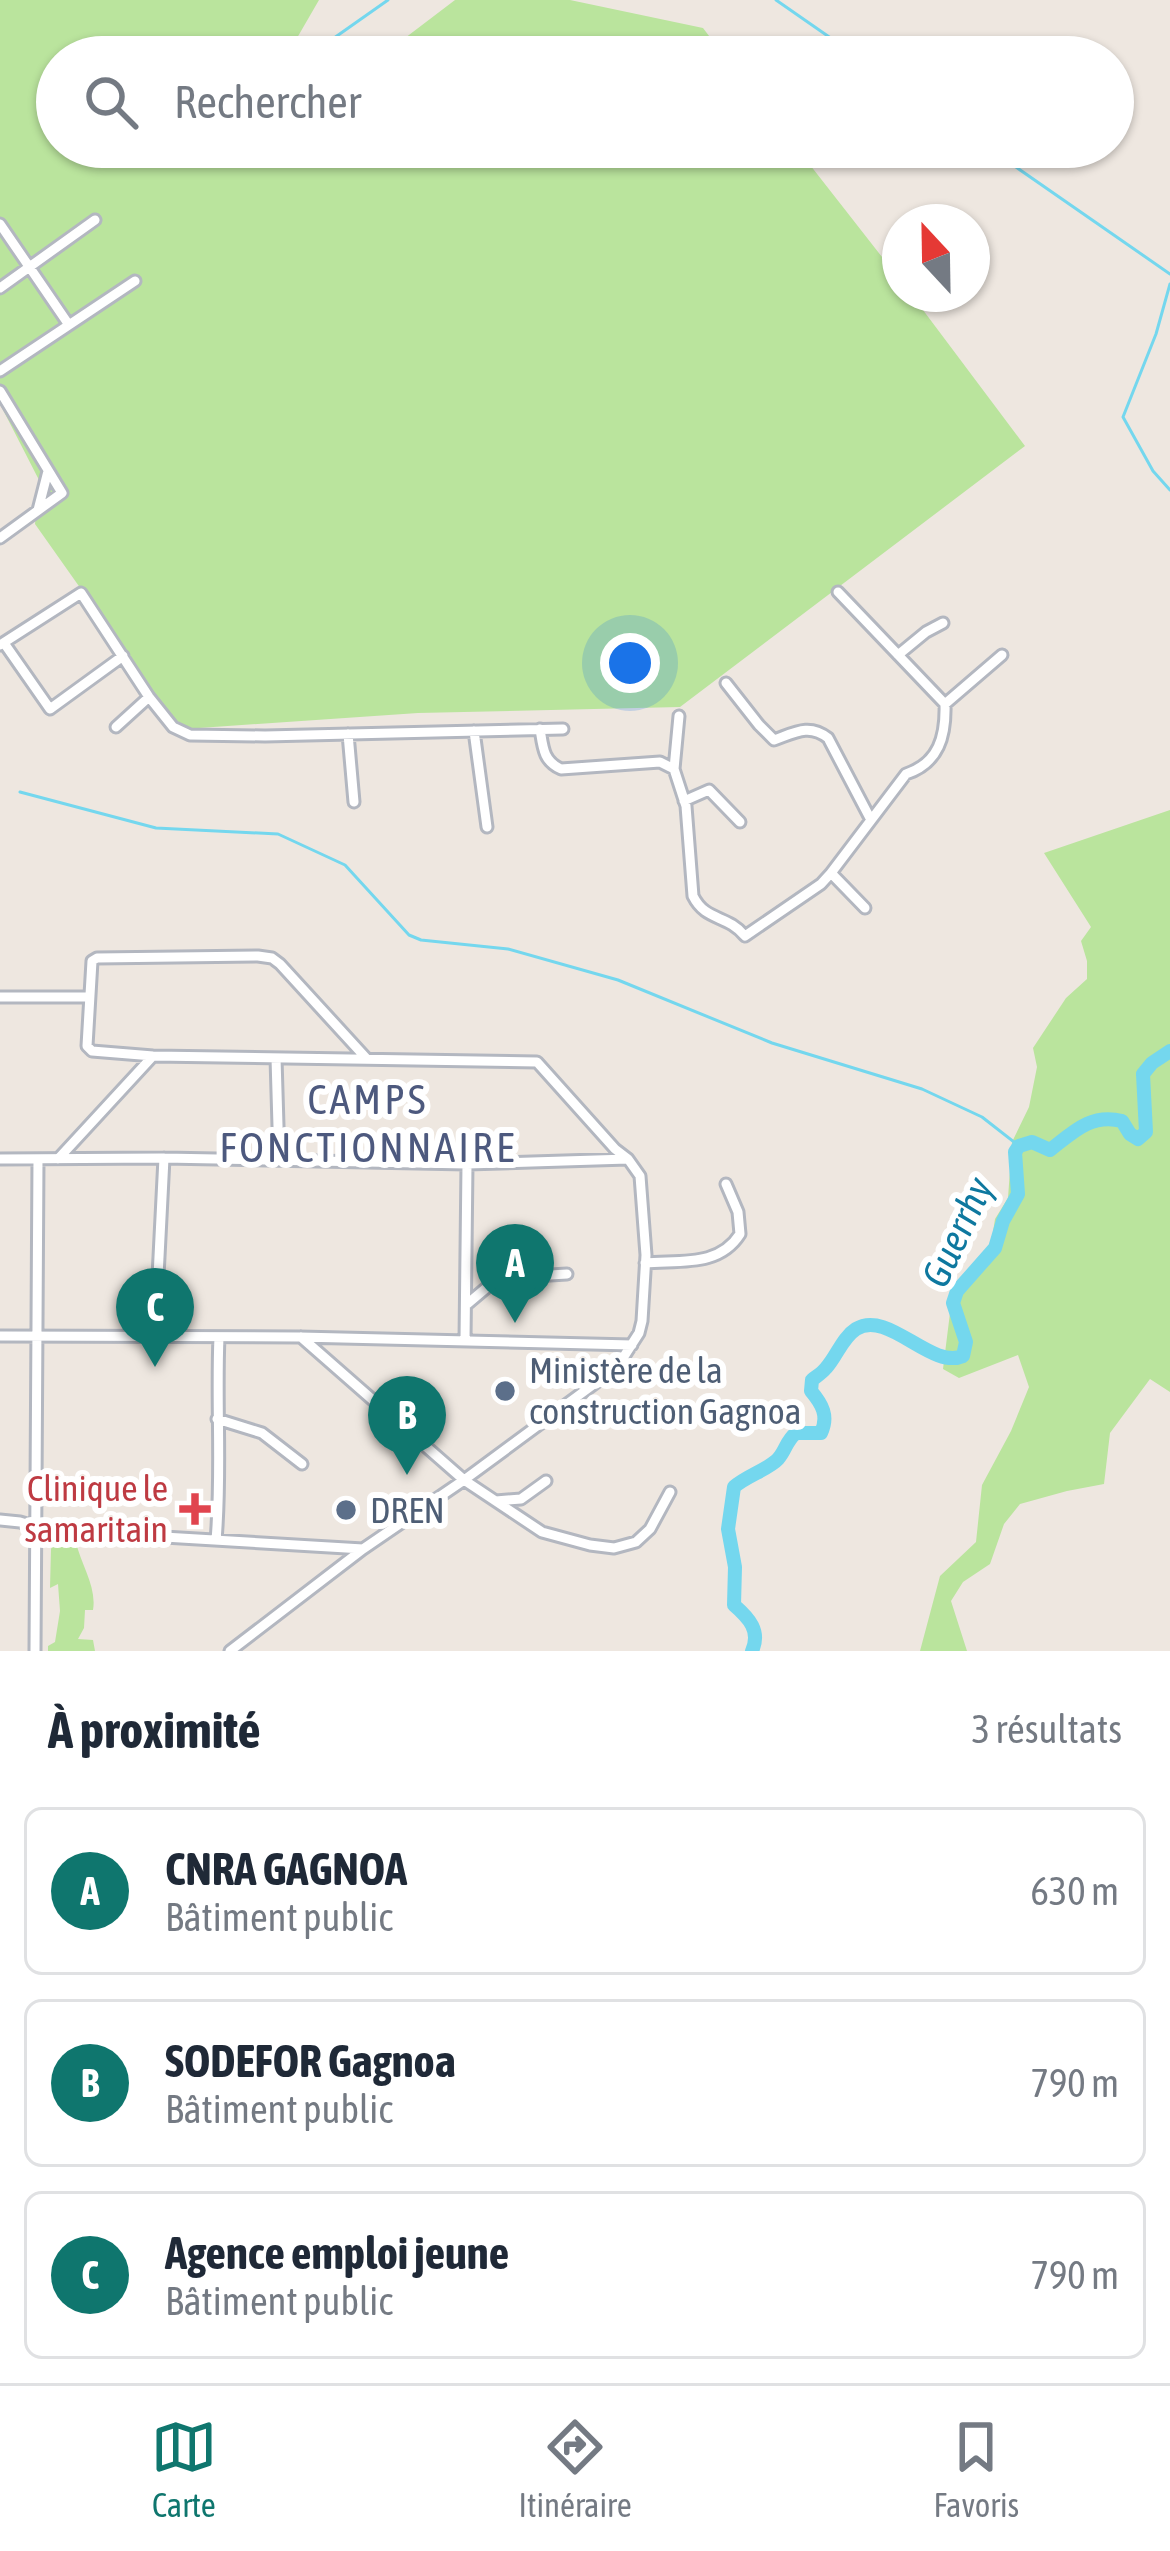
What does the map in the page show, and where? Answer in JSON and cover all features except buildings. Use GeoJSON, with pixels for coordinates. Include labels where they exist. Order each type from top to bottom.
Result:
{"type":"FeatureCollection","features":[{"type":"Feature","properties":{"kind":"street"},"geometry":{"type":"LineString","coordinates":[[0,288],[95,220]]}},
{"type":"Feature","properties":{"kind":"street"},"geometry":{"type":"LineString","coordinates":[[0,224],[69,326]]}},
{"type":"Feature","properties":{"kind":"street"},"geometry":{"type":"LineString","coordinates":[[0,370],[135,281]]}},
{"type":"Feature","properties":{"kind":"street"},"geometry":{"type":"LineString","coordinates":[[0,391],[62,493],[0,538]]}},
{"type":"Feature","properties":{"kind":"street"},"geometry":{"type":"LineString","coordinates":[[38,510],[49,471]]}},
{"type":"Feature","properties":{"kind":"street"},"geometry":{"type":"LineString","coordinates":[[679,716],[674,770],[684,801],[693,896],[700,909],[736,924],[745,936],[821,884],[906,774],[932,758],[946,733],[945,704],[838,592]]}},
{"type":"Feature","properties":{"kind":"street"},"geometry":{"type":"LineString","coordinates":[[123,656],[50,709],[2,644],[81,593],[123,656],[148,697],[173,727],[190,735],[563,729]]}},
{"type":"Feature","properties":{"kind":"street"},"geometry":{"type":"LineString","coordinates":[[898,655],[943,622]]}},
{"type":"Feature","properties":{"kind":"street"},"geometry":{"type":"LineString","coordinates":[[945,704],[1002,655]]}},
{"type":"Feature","properties":{"kind":"street"},"geometry":{"type":"LineString","coordinates":[[726,683],[774,740],[803,729],[817,729],[828,738],[872,820]]}},
{"type":"Feature","properties":{"kind":"street"},"geometry":{"type":"LineString","coordinates":[[116,727],[148,697]]}},
{"type":"Feature","properties":{"kind":"street"},"geometry":{"type":"LineString","coordinates":[[540,730],[545,757],[561,769],[660,762],[674,770]]}},
{"type":"Feature","properties":{"kind":"street"},"geometry":{"type":"LineString","coordinates":[[474,731],[487,827]]}},
{"type":"Feature","properties":{"kind":"street"},"geometry":{"type":"LineString","coordinates":[[348,734],[354,802]]}},
{"type":"Feature","properties":{"kind":"street"},"geometry":{"type":"LineString","coordinates":[[684,801],[709,790],[740,823]]}},
{"type":"Feature","properties":{"kind":"street"},"geometry":{"type":"LineString","coordinates":[[830,873],[865,908]]}},
{"type":"Feature","properties":{"kind":"street"},"geometry":{"type":"LineString","coordinates":[[230,1651],[609,1373],[632,1345],[642,1321],[645,1263],[640,1175],[536,1062],[153,1057],[88,1049],[92,962],[97,958],[272,958],[366,1058]]}},
{"type":"Feature","properties":{"kind":"street"},"geometry":{"type":"LineString","coordinates":[[0,997],[89,997]]}},
{"type":"Feature","properties":{"kind":"street"},"geometry":{"type":"LineString","coordinates":[[58,1159],[153,1057]]}},
{"type":"Feature","properties":{"kind":"street"},"geometry":{"type":"LineString","coordinates":[[276,1058],[279,1160]]}},
{"type":"Feature","properties":{"kind":"street"},"geometry":{"type":"LineString","coordinates":[[155,1336],[164,1158]]}},
{"type":"Feature","properties":{"kind":"street"},"geometry":{"type":"LineString","coordinates":[[0,1159],[467,1164],[628,1160]]}},
{"type":"Feature","properties":{"kind":"street"},"geometry":{"type":"LineString","coordinates":[[35,1651],[38,1159]]}},
{"type":"Feature","properties":{"kind":"street"},"geometry":{"type":"LineString","coordinates":[[465,1340],[467,1164]]}},
{"type":"Feature","properties":{"kind":"street"},"geometry":{"type":"LineString","coordinates":[[645,1263],[719,1256],[733,1245],[740,1234],[738,1212],[726,1184]]}},
{"type":"Feature","properties":{"kind":"street"},"geometry":{"type":"LineString","coordinates":[[466,1305],[498,1278],[567,1274]]}},
{"type":"Feature","properties":{"kind":"street"},"geometry":{"type":"LineString","coordinates":[[0,1336],[300,1336],[632,1345]]}},
{"type":"Feature","properties":{"kind":"street"},"geometry":{"type":"LineString","coordinates":[[300,1336],[464,1480],[542,1532],[614,1548],[636,1542],[650,1528],[670,1492]]}},
{"type":"Feature","properties":{"kind":"street"},"geometry":{"type":"LineString","coordinates":[[216,1540],[219,1337]]}},
{"type":"Feature","properties":{"kind":"street"},"geometry":{"type":"LineString","coordinates":[[218,1419],[262,1433],[302,1464]]}},
{"type":"Feature","properties":{"kind":"street"},"geometry":{"type":"LineString","coordinates":[[496,1502],[520,1499],[546,1481]]}},
{"type":"Feature","properties":{"kind":"street"},"geometry":{"type":"LineString","coordinates":[[0,1520],[38,1528],[363,1549]]}},
{"type":"Feature","properties":{"kind":"green space"},"geometry":{"type":"Polygon","coordinates":[[[0,0],[319,0],[298,36],[36,36],[36,168],[812,168],[882,257],[882,312],[924,312],[1025,446],[680,707],[418,713],[185,729],[170,715],[35,524],[39,480],[0,404],[0,0]]]}},
{"type":"Feature","properties":{"kind":"green space"},"geometry":{"type":"Polygon","coordinates":[[[455,0],[570,0],[703,28],[709,36],[408,36],[455,0]]]}},
{"type":"Feature","properties":{"kind":"green space"},"geometry":{"type":"Polygon","coordinates":[[[1170,810],[1170,1392],[1150,1379],[1110,1433],[1104,1484],[1020,1504],[1004,1524],[990,1564],[963,1582],[951,1601],[967,1651],[920,1651],[940,1576],[976,1542],[982,1485],[1029,1387],[1018,1355],[959,1378],[943,1369],[953,1289],[986,1255],[995,1219],[1008,1198],[1012,1142],[1029,1107],[1037,1067],[1033,1048],[1066,998],[1087,979],[1081,941],[1091,927],[1044,853],[1170,810]]]}},
{"type":"Feature","properties":{"kind":"green space"},"geometry":{"type":"Polygon","coordinates":[[[54,1542],[76,1542],[94,1601],[93,1610],[85,1610],[78,1639],[93,1640],[95,1651],[48,1651],[55,1642],[60,1611],[58,1584],[50,1588],[54,1542]]]}},
{"type":"Feature","properties":{"kind":"waterway"},"geometry":{"type":"LineString","coordinates":[[337,36],[388,0]]}},
{"type":"Feature","properties":{"kind":"waterway"},"geometry":{"type":"LineString","coordinates":[[776,0],[828,36]]}},
{"type":"Feature","properties":{"kind":"waterway"},"geometry":{"type":"LineString","coordinates":[[1017,168],[1170,274]]}},
{"type":"Feature","properties":{"kind":"waterway"},"geometry":{"type":"LineString","coordinates":[[1170,284],[1123,417],[1153,471],[1170,490]]}},
{"type":"Feature","properties":{"kind":"waterway"},"geometry":{"type":"LineString","coordinates":[[20,792],[156,828],[278,834],[345,865],[409,935],[508,949],[618,980],[772,1043],[922,1089],[982,1117],[1019,1146]]}},
{"type":"Feature","properties":{"kind":"waterway","name":"Guerrhy"},"geometry":{"type":"LineString","coordinates":[[752,1651],[752,1625],[734,1605],[735,1567],[728,1529],[734,1487],[774,1463],[796,1433],[821,1433],[824,1416],[811,1391],[812,1380],[856,1329],[882,1327],[937,1355],[963,1356],[966,1342],[953,1303],[957,1291],[995,1248],[1018,1194],[1015,1152],[1019,1146],[1032,1142],[1050,1150],[1083,1126],[1111,1119],[1122,1121],[1138,1139],[1146,1132],[1143,1074],[1170,1051]]}},
{"type":"Feature","properties":{"kind":"place","name":"CNRA GAGNOA"},"geometry":{"type":"Point","coordinates":[515,1323]}},
{"type":"Feature","properties":{"kind":"place","name":"Agence emploi jeune"},"geometry":{"type":"Point","coordinates":[155,1367]}},
{"type":"Feature","properties":{"kind":"place","name":"Ministère de la construction Gagnoa"},"geometry":{"type":"Point","coordinates":[505,1391]}},
{"type":"Feature","properties":{"kind":"place","name":"SODEFOR Gagnoa"},"geometry":{"type":"Point","coordinates":[407,1475]}},
{"type":"Feature","properties":{"kind":"place","name":"Clinique le samaritain"},"geometry":{"type":"Point","coordinates":[195,1509]}},
{"type":"Feature","properties":{"kind":"place","name":"DREN"},"geometry":{"type":"Point","coordinates":[346,1510]}},
{"type":"Feature","properties":{"kind":"district","name":"CAMPS FONCTIONNAIRE"},"geometry":{"type":"Point","coordinates":[368,1123]}}]}
